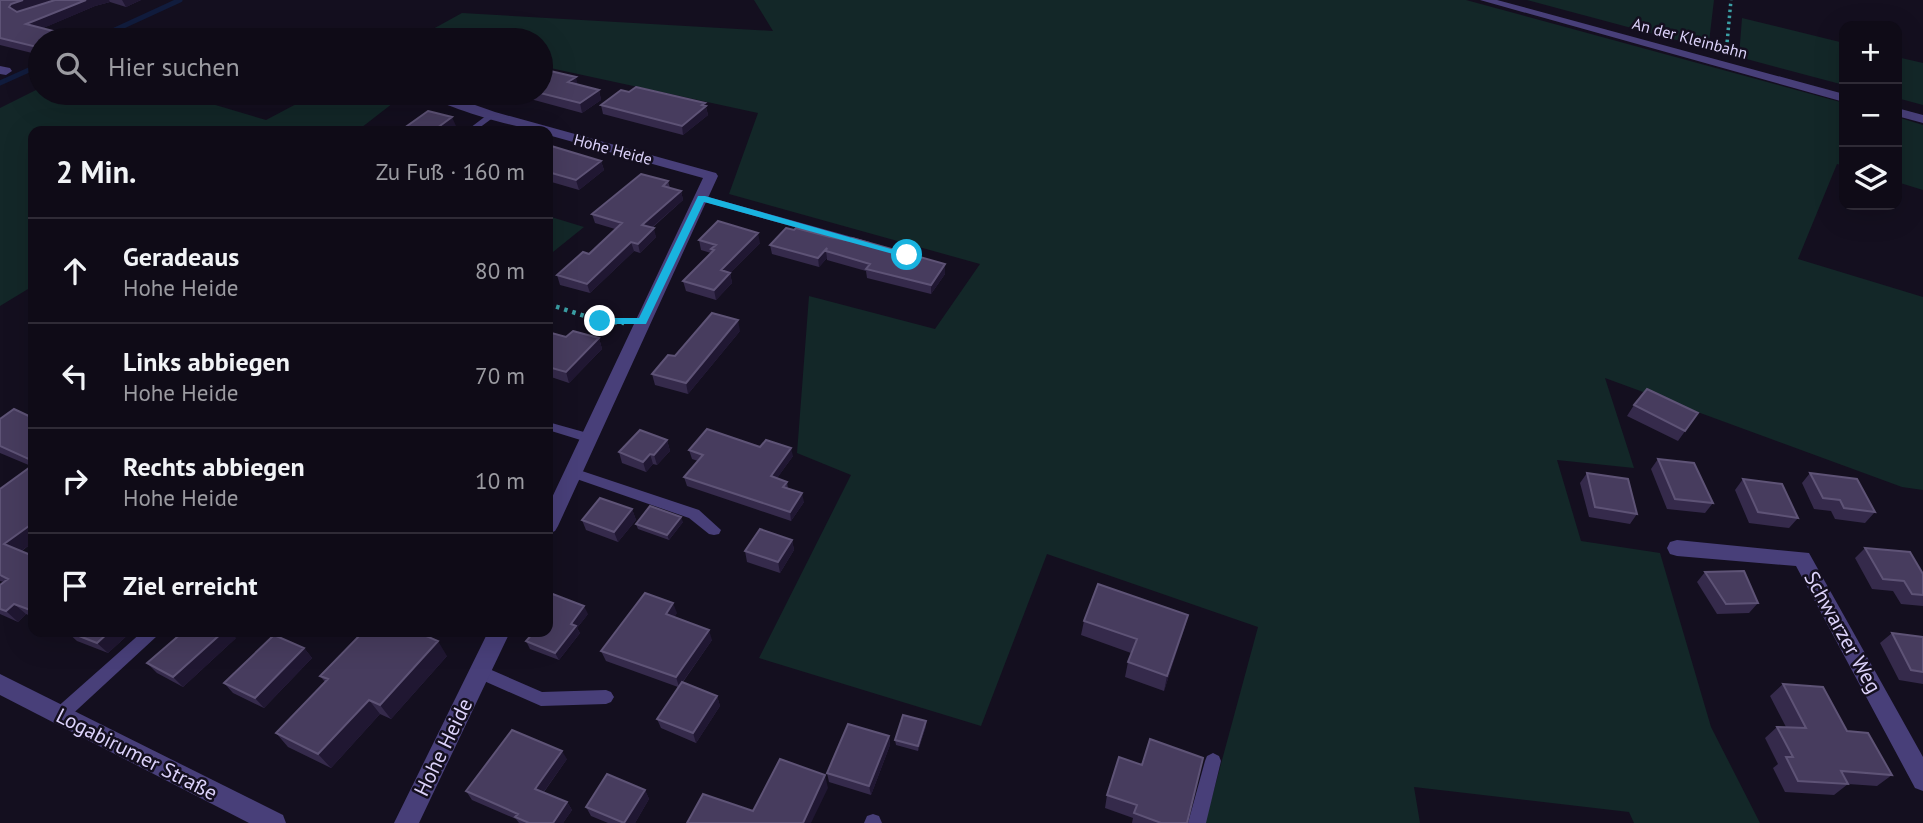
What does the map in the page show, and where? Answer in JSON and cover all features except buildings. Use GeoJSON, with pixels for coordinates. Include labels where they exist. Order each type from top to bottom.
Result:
{"type":"FeatureCollection","features":[{"type":"Feature","properties":{"kind":"street","name":"An der Kleinbahn"},"geometry":{"type":"LineString","coordinates":[[1485,0],[1839,97]]}},
{"type":"Feature","properties":{"kind":"street","name":"Hohe Heide"},"geometry":{"type":"LineString","coordinates":[[462,105],[528,126]]}},
{"type":"Feature","properties":{"kind":"street"},"geometry":{"type":"LineString","coordinates":[[1902,113],[1923,119]]}},
{"type":"Feature","properties":{"kind":"street","name":"Hohe Heide"},"geometry":{"type":"LineString","coordinates":[[553,133],[711,176],[587,437],[553,515]]}},
{"type":"Feature","properties":{"kind":"street","name":"Schwarzer Weg"},"geometry":{"type":"LineString","coordinates":[[1677,548],[1802,559],[1923,780]]}},
{"type":"Feature","properties":{"kind":"street","name":"Hohe Heide"},"geometry":{"type":"LineString","coordinates":[[406,823],[497,637]]}},
{"type":"Feature","properties":{"kind":"street","name":"Logabirumer Straße"},"geometry":{"type":"LineString","coordinates":[[0,684],[275,823]]}},
{"type":"Feature","properties":{"kind":"lane"},"geometry":{"type":"LineString","coordinates":[[477,126],[491,116]]}},
{"type":"Feature","properties":{"kind":"lane"},"geometry":{"type":"LineString","coordinates":[[701,198],[881,248]]}},
{"type":"Feature","properties":{"kind":"lane"},"geometry":{"type":"LineString","coordinates":[[553,427],[587,437]]}},
{"type":"Feature","properties":{"kind":"lane"},"geometry":{"type":"LineString","coordinates":[[573,473],[694,514],[714,530]]}},
{"type":"Feature","properties":{"kind":"lane"},"geometry":{"type":"LineString","coordinates":[[61,715],[147,637]]}},
{"type":"Feature","properties":{"kind":"lane"},"geometry":{"type":"LineString","coordinates":[[480,672],[541,699],[606,697]]}},
{"type":"Feature","properties":{"kind":"lane"},"geometry":{"type":"LineString","coordinates":[[1197,823],[1213,761]]}},
{"type":"Feature","properties":{"kind":"path"},"geometry":{"type":"LineString","coordinates":[[1725,65],[1730,36],[1731,0]]}},
{"type":"Feature","properties":{"kind":"path"},"geometry":{"type":"LineString","coordinates":[[553,306],[600,321],[642,322]]}},
{"type":"Feature","properties":{"kind":"green space"},"geometry":{"type":"Polygon","coordinates":[[[754,0],[1466,0],[1839,102],[1839,165],[1798,259],[1923,297],[1923,490],[1902,487],[1605,378],[1634,468],[1557,460],[1581,541],[1660,553],[1711,727],[1760,823],[1634,823],[1629,812],[1414,787],[1420,823],[1205,823],[1258,627],[1047,554],[981,726],[759,658],[851,475],[797,453],[809,296],[935,329],[980,264],[729,194],[758,113],[553,69],[553,28],[435,28],[462,13],[773,31],[754,0]]]}},
{"type":"Feature","properties":{"kind":"green space"},"geometry":{"type":"Polygon","coordinates":[[[1527,0],[1714,0],[1709,42],[1695,45],[1527,0]]]}},
{"type":"Feature","properties":{"kind":"green space"},"geometry":{"type":"Polygon","coordinates":[[[1742,18],[1839,42],[1839,84],[1739,57],[1742,18]]]}},
{"type":"Feature","properties":{"kind":"green space"},"geometry":{"type":"Polygon","coordinates":[[[1902,58],[1923,63],[1923,105],[1902,99],[1902,58]]]}},
{"type":"Feature","properties":{"kind":"green space"},"geometry":{"type":"Polygon","coordinates":[[[28,94],[28,105],[215,105],[266,120],[294,105],[391,105],[363,126],[28,126],[28,289],[0,306],[0,108],[28,94]]]}},
{"type":"Feature","properties":{"kind":"green space"},"geometry":{"type":"Polygon","coordinates":[[[1902,119],[1923,125],[1923,190],[1902,184],[1902,119]]]}},
{"type":"Feature","properties":{"kind":"green space"},"geometry":{"type":"Polygon","coordinates":[[[553,218],[584,227],[553,252],[553,218]]]}},
{"type":"Feature","properties":{"kind":"waterway"},"geometry":{"type":"LineString","coordinates":[[119,28],[180,0]]}},
{"type":"Feature","properties":{"kind":"waterway"},"geometry":{"type":"LineString","coordinates":[[0,83],[28,70]]}},
{"type":"Feature","properties":{"kind":"route"},"geometry":{"type":"LineString","coordinates":[[600,321],[642,322],[701,198],[907,255]]}}]}
